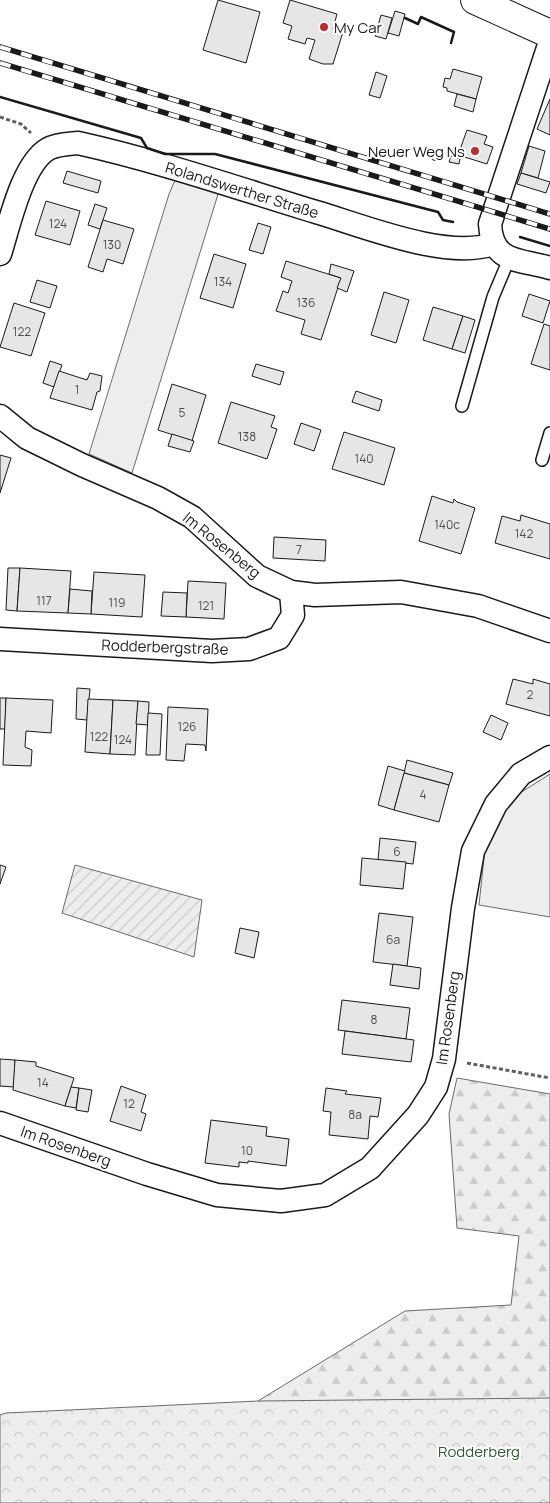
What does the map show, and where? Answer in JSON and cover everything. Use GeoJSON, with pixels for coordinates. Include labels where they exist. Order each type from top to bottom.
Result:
{"type":"FeatureCollection","features":[{"type":"Feature","properties":{"kind":"main road"},"geometry":{"type":"LineString","coordinates":[[475,0],[550,34]]}},
{"type":"Feature","properties":{"kind":"street"},"geometry":{"type":"LineString","coordinates":[[501,252],[490,224],[550,42]]}},
{"type":"Feature","properties":{"kind":"street","name":"Rolandswerther Straße"},"geometry":{"type":"LineString","coordinates":[[48,149],[78,143],[102,148],[374,230],[435,245],[479,248],[501,252],[550,268]]}},
{"type":"Feature","properties":{"kind":"street"},"geometry":{"type":"LineString","coordinates":[[0,254],[28,172],[38,158],[48,149]]}},
{"type":"Feature","properties":{"kind":"street","name":"Im Rosenberg"},"geometry":{"type":"LineString","coordinates":[[0,416],[27,438],[82,465],[158,498],[192,517],[257,576],[292,592],[315,595],[401,592],[478,606],[550,631]]}},
{"type":"Feature","properties":{"kind":"street","name":"Rodderbergstraße"},"geometry":{"type":"LineString","coordinates":[[0,639],[212,651],[249,650],[279,638],[293,615],[292,592]]}},
{"type":"Feature","properties":{"kind":"street","name":"Im Rosenberg"},"geometry":{"type":"LineString","coordinates":[[0,1123],[217,1196],[281,1200],[325,1195],[370,1168],[418,1114],[436,1087],[444,1059],[463,908],[473,851],[496,804],[521,774],[550,757]]}},
{"type":"Feature","properties":{"kind":"lane"},"geometry":{"type":"LineString","coordinates":[[462,406],[493,297],[501,252]]}},
{"type":"Feature","properties":{"kind":"lane"},"geometry":{"type":"LineString","coordinates":[[542,460],[550,433]]}},
{"type":"Feature","properties":{"kind":"path"},"geometry":{"type":"LineString","coordinates":[[0,118],[21,124],[48,149]]}},
{"type":"Feature","properties":{"kind":"path"},"geometry":{"type":"LineString","coordinates":[[444,1059],[550,1078]]}},
{"type":"Feature","properties":{"kind":"green space"},"geometry":{"type":"Polygon","coordinates":[[[176,178],[219,191],[132,473],[89,454],[169,194],[176,178]]]}},
{"type":"Feature","properties":{"kind":"green space"},"geometry":{"type":"Polygon","coordinates":[[[550,774],[550,917],[479,905],[485,848],[512,798],[550,774]]]}},
{"type":"Feature","properties":{"kind":"green space"},"geometry":{"type":"Polygon","coordinates":[[[75,865],[202,900],[194,957],[62,913],[75,865]]]}},
{"type":"Feature","properties":{"kind":"green space"},"geometry":{"type":"Polygon","coordinates":[[[457,1078],[550,1094],[550,1503],[258,1401],[405,1311],[511,1305],[519,1236],[457,1228],[449,1114],[457,1078]]]}},
{"type":"Feature","properties":{"kind":"green space","name":"Rodderberg"},"geometry":{"type":"Polygon","coordinates":[[[550,1398],[550,1503],[0,1503],[0,1415],[6,1413],[258,1401],[550,1398]]]}},
{"type":"Feature","properties":{"kind":"building"},"geometry":{"type":"Polygon","coordinates":[[[218,0],[260,12],[246,63],[203,50],[218,0]]]}},
{"type":"Feature","properties":{"kind":"building"},"geometry":{"type":"Polygon","coordinates":[[[290,0],[337,14],[333,29],[343,32],[333,64],[323,64],[309,59],[315,40],[307,38],[305,44],[288,39],[292,26],[283,23],[290,0]]]}},
{"type":"Feature","properties":{"kind":"building"},"geometry":{"type":"Polygon","coordinates":[[[395,11],[405,14],[399,36],[388,33],[395,11]]]}},
{"type":"Feature","properties":{"kind":"building"},"geometry":{"type":"Polygon","coordinates":[[[381,15],[392,18],[386,39],[375,36],[381,15]]]}},
{"type":"Feature","properties":{"kind":"building"},"geometry":{"type":"Polygon","coordinates":[[[453,69],[482,77],[476,99],[447,91],[447,88],[443,87],[445,78],[450,79],[453,69]]]}},
{"type":"Feature","properties":{"kind":"building"},"geometry":{"type":"Polygon","coordinates":[[[376,72],[387,76],[380,98],[369,95],[376,72]]]}},
{"type":"Feature","properties":{"kind":"building"},"geometry":{"type":"Polygon","coordinates":[[[457,94],[476,99],[473,112],[454,106],[457,94]]]}},
{"type":"Feature","properties":{"kind":"building"},"geometry":{"type":"Polygon","coordinates":[[[550,99],[550,135],[537,129],[550,99]]]}},
{"type":"Feature","properties":{"kind":"building","name":"Neuer Weg Ns"},"geometry":{"type":"Polygon","coordinates":[[[467,130],[487,136],[484,144],[493,147],[487,164],[458,155],[467,130]]]}},
{"type":"Feature","properties":{"kind":"building"},"geometry":{"type":"Polygon","coordinates":[[[529,146],[545,151],[538,178],[521,173],[529,146]]]}},
{"type":"Feature","properties":{"kind":"building"},"geometry":{"type":"Polygon","coordinates":[[[435,153],[439,157],[435,161],[431,157],[435,153]]]}},
{"type":"Feature","properties":{"kind":"building"},"geometry":{"type":"Polygon","coordinates":[[[451,156],[460,159],[459,164],[449,162],[451,156]]]}},
{"type":"Feature","properties":{"kind":"building"},"geometry":{"type":"Polygon","coordinates":[[[67,171],[101,181],[98,193],[63,183],[67,171]]]}},
{"type":"Feature","properties":{"kind":"building"},"geometry":{"type":"Polygon","coordinates":[[[521,173],[550,182],[546,193],[517,184],[521,173]]]}},
{"type":"Feature","properties":{"kind":"building"},"geometry":{"type":"Polygon","coordinates":[[[46,201],[80,211],[70,245],[35,235],[46,201]]]}},
{"type":"Feature","properties":{"kind":"building"},"geometry":{"type":"Polygon","coordinates":[[[95,204],[107,208],[100,229],[88,225],[95,204]]]}},
{"type":"Feature","properties":{"kind":"building"},"geometry":{"type":"Polygon","coordinates":[[[103,220],[134,229],[123,264],[107,259],[103,272],[88,267],[103,220]]]}},
{"type":"Feature","properties":{"kind":"building"},"geometry":{"type":"Polygon","coordinates":[[[258,223],[271,227],[263,254],[249,250],[258,223]]]}},
{"type":"Feature","properties":{"kind":"building"},"geometry":{"type":"Polygon","coordinates":[[[214,254],[246,264],[233,308],[200,298],[214,254]]]}},
{"type":"Feature","properties":{"kind":"building"},"geometry":{"type":"Polygon","coordinates":[[[286,261],[341,278],[321,340],[301,334],[305,320],[276,311],[283,291],[288,293],[292,281],[281,277],[286,261]]]}},
{"type":"Feature","properties":{"kind":"building"},"geometry":{"type":"Polygon","coordinates":[[[331,264],[354,271],[347,292],[337,288],[341,278],[329,274],[331,264]]]}},
{"type":"Feature","properties":{"kind":"building"},"geometry":{"type":"Polygon","coordinates":[[[37,280],[57,286],[50,308],[30,302],[37,280]]]}},
{"type":"Feature","properties":{"kind":"building"},"geometry":{"type":"Polygon","coordinates":[[[384,292],[409,300],[396,343],[371,335],[384,292]]]}},
{"type":"Feature","properties":{"kind":"building"},"geometry":{"type":"Polygon","coordinates":[[[529,294],[550,301],[543,323],[522,316],[529,294]]]}},
{"type":"Feature","properties":{"kind":"building"},"geometry":{"type":"Polygon","coordinates":[[[14,303],[45,313],[31,356],[0,347],[14,303]]]}},
{"type":"Feature","properties":{"kind":"building"},"geometry":{"type":"Polygon","coordinates":[[[433,307],[463,316],[452,349],[423,340],[433,307]]]}},
{"type":"Feature","properties":{"kind":"building"},"geometry":{"type":"Polygon","coordinates":[[[463,316],[475,320],[465,353],[452,349],[463,316]]]}},
{"type":"Feature","properties":{"kind":"building"},"geometry":{"type":"Polygon","coordinates":[[[544,324],[550,326],[550,370],[531,364],[544,324]]]}},
{"type":"Feature","properties":{"kind":"building"},"geometry":{"type":"Polygon","coordinates":[[[50,361],[62,365],[54,387],[43,383],[50,361]]]}},
{"type":"Feature","properties":{"kind":"building"},"geometry":{"type":"Polygon","coordinates":[[[256,364],[284,372],[280,385],[252,376],[256,364]]]}},
{"type":"Feature","properties":{"kind":"building"},"geometry":{"type":"Polygon","coordinates":[[[59,371],[87,380],[90,373],[102,376],[100,391],[97,392],[92,410],[50,398],[59,371]]]}},
{"type":"Feature","properties":{"kind":"building"},"geometry":{"type":"Polygon","coordinates":[[[172,384],[206,395],[192,441],[158,430],[172,384]]]}},
{"type":"Feature","properties":{"kind":"building"},"geometry":{"type":"Polygon","coordinates":[[[356,391],[382,400],[379,411],[352,402],[356,391]]]}},
{"type":"Feature","properties":{"kind":"building"},"geometry":{"type":"Polygon","coordinates":[[[231,402],[275,416],[271,427],[277,429],[267,459],[218,443],[231,402]]]}},
{"type":"Feature","properties":{"kind":"building"},"geometry":{"type":"Polygon","coordinates":[[[301,423],[321,430],[314,451],[294,444],[301,423]]]}},
{"type":"Feature","properties":{"kind":"building"},"geometry":{"type":"Polygon","coordinates":[[[344,432],[395,448],[384,485],[332,469],[344,432]]]}},
{"type":"Feature","properties":{"kind":"building"},"geometry":{"type":"Polygon","coordinates":[[[172,434],[194,441],[190,452],[168,446],[172,434]]]}},
{"type":"Feature","properties":{"kind":"building"},"geometry":{"type":"Polygon","coordinates":[[[0,455],[11,458],[0,493],[0,455]]]}},
{"type":"Feature","properties":{"kind":"building"},"geometry":{"type":"Polygon","coordinates":[[[432,496],[453,503],[454,499],[457,502],[475,508],[461,554],[419,541],[432,496]]]}},
{"type":"Feature","properties":{"kind":"building"},"geometry":{"type":"Polygon","coordinates":[[[521,515],[550,524],[550,559],[495,543],[502,516],[520,521],[521,515]]]}},
{"type":"Feature","properties":{"kind":"building"},"geometry":{"type":"Polygon","coordinates":[[[274,537],[326,540],[325,561],[273,558],[274,537]]]}},
{"type":"Feature","properties":{"kind":"building"},"geometry":{"type":"Polygon","coordinates":[[[8,568],[20,568],[17,611],[6,610],[8,568]]]}},
{"type":"Feature","properties":{"kind":"building"},"geometry":{"type":"Polygon","coordinates":[[[20,568],[71,571],[68,613],[17,611],[20,568]]]}},
{"type":"Feature","properties":{"kind":"building"},"geometry":{"type":"Polygon","coordinates":[[[94,572],[145,575],[142,617],[91,614],[94,572]]]}},
{"type":"Feature","properties":{"kind":"building"},"geometry":{"type":"Polygon","coordinates":[[[188,581],[226,583],[224,619],[186,617],[188,581]]]}},
{"type":"Feature","properties":{"kind":"building"},"geometry":{"type":"Polygon","coordinates":[[[70,589],[92,591],[91,614],[68,613],[70,589]]]}},
{"type":"Feature","properties":{"kind":"building"},"geometry":{"type":"Polygon","coordinates":[[[163,592],[187,593],[186,617],[161,616],[163,592]]]}},
{"type":"Feature","properties":{"kind":"building"},"geometry":{"type":"Polygon","coordinates":[[[513,679],[533,684],[533,679],[550,684],[550,716],[506,704],[513,679]]]}},
{"type":"Feature","properties":{"kind":"building"},"geometry":{"type":"Polygon","coordinates":[[[77,688],[90,689],[87,720],[76,719],[77,688]]]}},
{"type":"Feature","properties":{"kind":"building"},"geometry":{"type":"Polygon","coordinates":[[[0,698],[6,698],[5,729],[0,729],[0,698]]]}},
{"type":"Feature","properties":{"kind":"building"},"geometry":{"type":"Polygon","coordinates":[[[6,698],[53,700],[51,733],[26,731],[25,747],[32,750],[31,766],[3,765],[6,698]]]}},
{"type":"Feature","properties":{"kind":"building"},"geometry":{"type":"Polygon","coordinates":[[[88,699],[113,700],[110,754],[85,752],[88,699]]]}},
{"type":"Feature","properties":{"kind":"building"},"geometry":{"type":"Polygon","coordinates":[[[113,700],[138,701],[135,755],[110,754],[113,700]]]}},
{"type":"Feature","properties":{"kind":"building"},"geometry":{"type":"Polygon","coordinates":[[[138,701],[149,702],[148,725],[136,724],[138,701]]]}},
{"type":"Feature","properties":{"kind":"building"},"geometry":{"type":"Polygon","coordinates":[[[168,707],[208,709],[206,751],[205,745],[186,744],[184,761],[166,760],[168,707]]]}},
{"type":"Feature","properties":{"kind":"building"},"geometry":{"type":"Polygon","coordinates":[[[148,713],[162,714],[160,755],[146,755],[148,713]]]}},
{"type":"Feature","properties":{"kind":"building"},"geometry":{"type":"Polygon","coordinates":[[[491,715],[508,723],[501,740],[483,732],[491,715]]]}},
{"type":"Feature","properties":{"kind":"building"},"geometry":{"type":"Polygon","coordinates":[[[407,760],[453,773],[449,785],[404,773],[407,760]]]}},
{"type":"Feature","properties":{"kind":"building"},"geometry":{"type":"Polygon","coordinates":[[[388,766],[405,771],[394,810],[378,805],[388,766]]]}},
{"type":"Feature","properties":{"kind":"building"},"geometry":{"type":"Polygon","coordinates":[[[404,773],[449,785],[439,822],[394,810],[404,773]]]}},
{"type":"Feature","properties":{"kind":"building"},"geometry":{"type":"Polygon","coordinates":[[[380,838],[416,842],[413,864],[378,860],[380,838]]]}},
{"type":"Feature","properties":{"kind":"building"},"geometry":{"type":"Polygon","coordinates":[[[362,858],[406,862],[403,889],[360,885],[362,858]]]}},
{"type":"Feature","properties":{"kind":"building"},"geometry":{"type":"Polygon","coordinates":[[[0,865],[6,867],[0,884],[0,865]]]}},
{"type":"Feature","properties":{"kind":"building"},"geometry":{"type":"Polygon","coordinates":[[[379,913],[413,917],[407,966],[373,962],[379,913]]]}},
{"type":"Feature","properties":{"kind":"building"},"geometry":{"type":"Polygon","coordinates":[[[240,928],[259,932],[254,958],[235,953],[240,928]]]}},
{"type":"Feature","properties":{"kind":"building"},"geometry":{"type":"Polygon","coordinates":[[[393,964],[421,968],[419,989],[390,985],[393,964]]]}},
{"type":"Feature","properties":{"kind":"building"},"geometry":{"type":"Polygon","coordinates":[[[342,1000],[410,1008],[406,1039],[338,1030],[342,1000]]]}},
{"type":"Feature","properties":{"kind":"building"},"geometry":{"type":"Polygon","coordinates":[[[345,1031],[414,1040],[411,1062],[342,1054],[345,1031]]]}},
{"type":"Feature","properties":{"kind":"building"},"geometry":{"type":"Polygon","coordinates":[[[0,1059],[15,1060],[14,1087],[0,1086],[0,1059]]]}},
{"type":"Feature","properties":{"kind":"building"},"geometry":{"type":"Polygon","coordinates":[[[15,1060],[36,1062],[36,1066],[74,1078],[65,1106],[13,1090],[15,1060]]]}},
{"type":"Feature","properties":{"kind":"building"},"geometry":{"type":"Polygon","coordinates":[[[121,1086],[146,1095],[141,1112],[146,1114],[141,1131],[110,1121],[121,1086]]]}},
{"type":"Feature","properties":{"kind":"building"},"geometry":{"type":"Polygon","coordinates":[[[71,1087],[79,1088],[76,1108],[65,1106],[71,1087]]]}},
{"type":"Feature","properties":{"kind":"building"},"geometry":{"type":"Polygon","coordinates":[[[79,1088],[92,1090],[88,1112],[76,1110],[79,1088]]]}},
{"type":"Feature","properties":{"kind":"building"},"geometry":{"type":"Polygon","coordinates":[[[326,1088],[347,1091],[345,1094],[381,1098],[378,1117],[370,1116],[368,1139],[329,1135],[331,1112],[323,1111],[326,1088]]]}},
{"type":"Feature","properties":{"kind":"building"},"geometry":{"type":"Polygon","coordinates":[[[211,1120],[267,1127],[266,1136],[289,1139],[286,1166],[248,1161],[248,1163],[239,1162],[239,1167],[205,1163],[211,1120]]]}},
{"type":"Feature","properties":{"kind":"railway"},"geometry":{"type":"LineString","coordinates":[[0,47],[550,214]]}},
{"type":"Feature","properties":{"kind":"railway"},"geometry":{"type":"LineString","coordinates":[[0,63],[550,229]]}},
{"type":"Feature","properties":{"kind":"wall"},"geometry":{"type":"LineString","coordinates":[[405,18],[418,24],[421,17],[454,32],[451,43]]}},
{"type":"Feature","properties":{"kind":"wall"},"geometry":{"type":"LineString","coordinates":[[0,97],[141,138],[147,148],[165,154],[215,154],[438,212],[443,220],[453,222]]}},
{"type":"Feature","properties":{"kind":"wall"},"geometry":{"type":"LineString","coordinates":[[520,237],[550,246]]}},
{"type":"Feature","properties":{"kind":"place","name":"My Car"},"geometry":{"type":"Point","coordinates":[324,27]}},
{"type":"Feature","properties":{"kind":"place","name":"Neuer Weg Ns"},"geometry":{"type":"Point","coordinates":[475,151]}}]}
